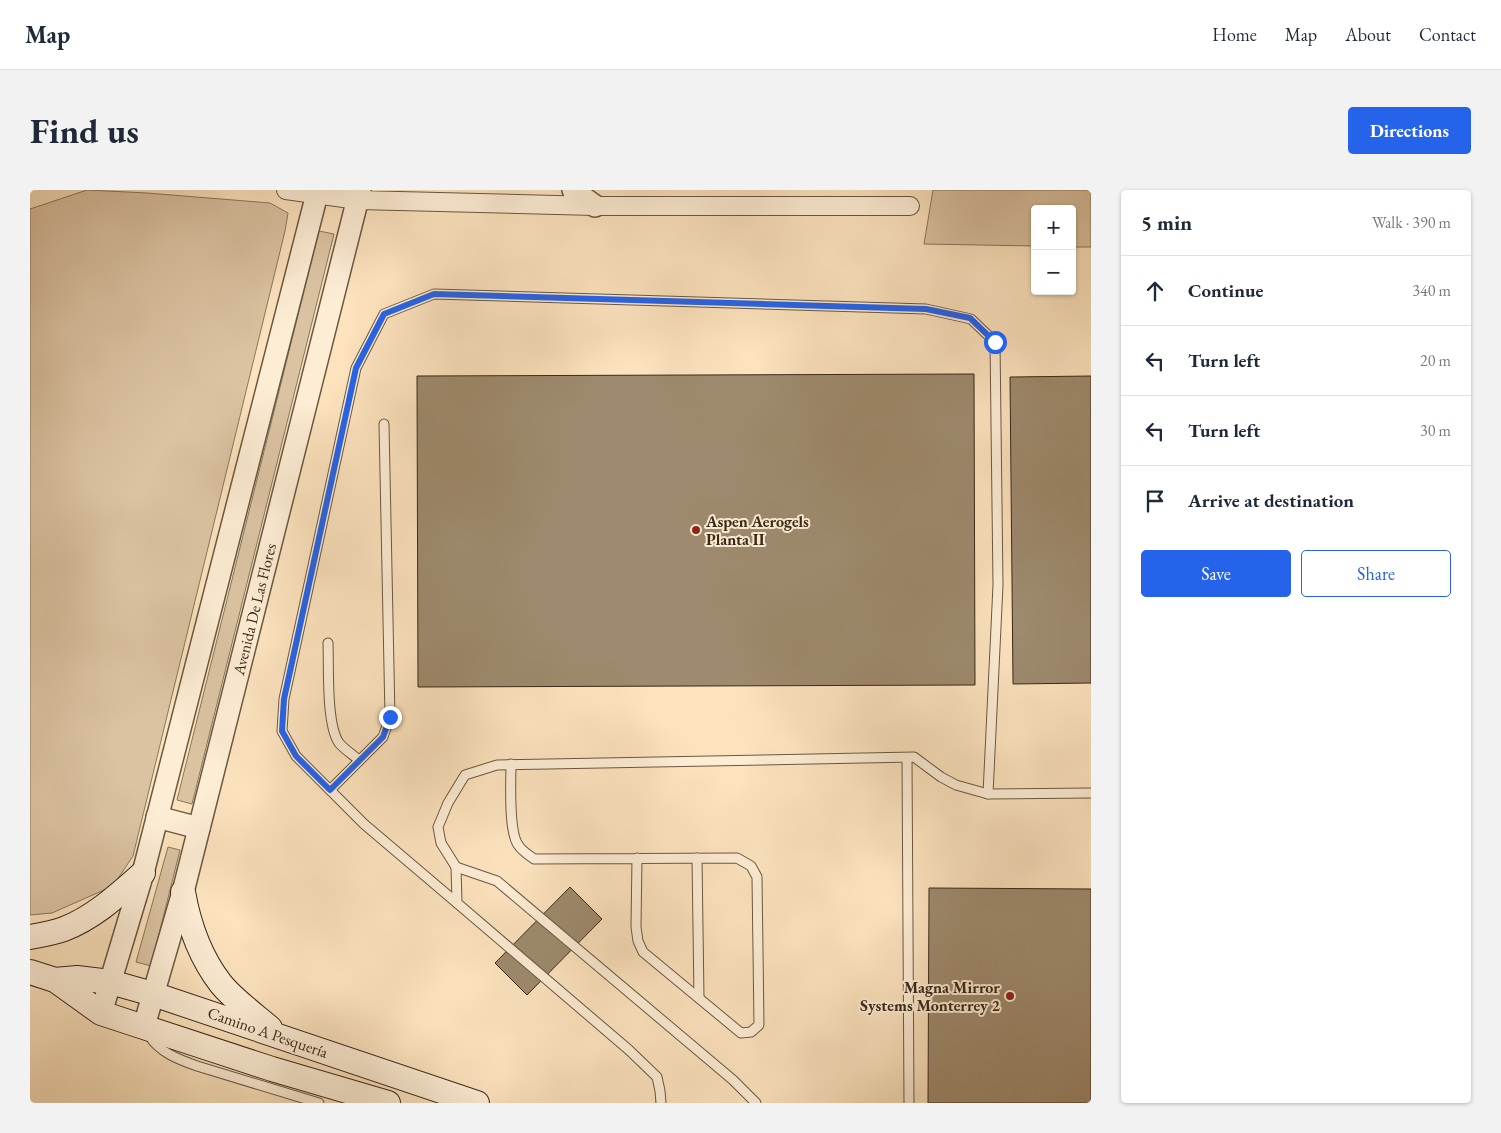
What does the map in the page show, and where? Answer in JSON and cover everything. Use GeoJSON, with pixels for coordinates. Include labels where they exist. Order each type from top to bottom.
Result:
{"type":"FeatureCollection","features":[{"type":"Feature","properties":{"kind":"main road"},"geometry":{"type":"LineString","coordinates":[[30,937],[64,929],[82,920],[106,905],[143,873]]}},
{"type":"Feature","properties":{"kind":"main road"},"geometry":{"type":"LineString","coordinates":[[183,892],[192,930],[199,949],[209,966],[222,985],[279,1036]]}},
{"type":"Feature","properties":{"kind":"main road","name":"Camino A Pesquería"},"geometry":{"type":"LineString","coordinates":[[30,972],[55,980],[102,1013],[272,1069],[388,1103]]}},
{"type":"Feature","properties":{"kind":"main road","name":"Camino A Pesquería"},"geometry":{"type":"LineString","coordinates":[[55,980],[77,978],[110,982],[153,994],[477,1103]]}},
{"type":"Feature","properties":{"kind":"main road"},"geometry":{"type":"LineString","coordinates":[[376,1069],[378,1076],[433,1103]]}},
{"type":"Feature","properties":{"kind":"street"},"geometry":{"type":"LineString","coordinates":[[286,190],[595,206],[856,198],[910,206]]}},
{"type":"Feature","properties":{"kind":"street"},"geometry":{"type":"LineString","coordinates":[[572,190],[595,206]]}},
{"type":"Feature","properties":{"kind":"street"},"geometry":{"type":"LineString","coordinates":[[102,1013],[143,873],[318,192]]}},
{"type":"Feature","properties":{"kind":"street","name":"Avenida De Las Flores"},"geometry":{"type":"LineString","coordinates":[[144,1026],[183,892],[359,195]]}},
{"type":"Feature","properties":{"kind":"street"},"geometry":{"type":"LineString","coordinates":[[157,817],[199,828]]}},
{"type":"Feature","properties":{"kind":"lane"},"geometry":{"type":"LineString","coordinates":[[661,1103],[657,1077],[650,1070],[364,824],[296,756],[282,731],[284,699],[356,368],[384,314],[434,294],[926,309],[970,318],[995,342],[998,585],[988,794]]}},
{"type":"Feature","properties":{"kind":"lane"},"geometry":{"type":"LineString","coordinates":[[330,790],[383,737],[390,717],[384,424]]}},
{"type":"Feature","properties":{"kind":"lane"},"geometry":{"type":"LineString","coordinates":[[328,643],[330,719],[340,744],[359,760]]}},
{"type":"Feature","properties":{"kind":"lane"},"geometry":{"type":"LineString","coordinates":[[457,903],[456,867],[441,843],[438,827],[452,795],[465,775],[497,765],[914,757],[941,777],[988,794],[1091,794]]}},
{"type":"Feature","properties":{"kind":"lane"},"geometry":{"type":"LineString","coordinates":[[907,758],[909,1103]]}},
{"type":"Feature","properties":{"kind":"lane"},"geometry":{"type":"LineString","coordinates":[[511,764],[511,805],[514,838],[518,846],[534,859],[637,858],[737,858],[751,866],[757,877],[759,1025],[751,1032],[740,1033],[643,952],[638,941],[636,927],[637,858]]}},
{"type":"Feature","properties":{"kind":"lane"},"geometry":{"type":"LineString","coordinates":[[696,858],[699,998]]}},
{"type":"Feature","properties":{"kind":"lane"},"geometry":{"type":"LineString","coordinates":[[456,867],[497,881],[733,1080],[756,1103]]}},
{"type":"Feature","properties":{"kind":"lane"},"geometry":{"type":"LineString","coordinates":[[144,1026],[152,1041],[167,1053],[183,1061],[319,1103]]}},
{"type":"Feature","properties":{"kind":"shaded area"},"geometry":{"type":"Polygon","coordinates":[[[87,190],[270,203],[288,213],[133,856],[113,886],[52,913],[30,915],[30,209],[87,190]]]}},
{"type":"Feature","properties":{"kind":"shaded area"},"geometry":{"type":"Polygon","coordinates":[[[933,190],[1091,190],[1091,247],[1076,247],[1076,205],[1031,205],[1031,246],[924,244],[933,190]]]}},
{"type":"Feature","properties":{"kind":"shaded area"},"geometry":{"type":"Polygon","coordinates":[[[319,231],[334,234],[192,804],[177,800],[319,231]]]}},
{"type":"Feature","properties":{"kind":"shaded area"},"geometry":{"type":"Polygon","coordinates":[[[168,847],[180,850],[151,966],[136,962],[168,847]]]}},
{"type":"Feature","properties":{"kind":"building","name":"Aspen Aerogels Planta II"},"geometry":{"type":"Polygon","coordinates":[[[974,374],[975,685],[418,687],[417,376],[974,374]]]}},
{"type":"Feature","properties":{"kind":"building"},"geometry":{"type":"Polygon","coordinates":[[[1091,376],[1091,683],[1013,684],[1010,377],[1091,376]]]}},
{"type":"Feature","properties":{"kind":"building"},"geometry":{"type":"Polygon","coordinates":[[[570,887],[602,919],[527,995],[495,963],[570,887]]]}},
{"type":"Feature","properties":{"kind":"building","name":"Magna Mirror Systems Monterrey 2"},"geometry":{"type":"Polygon","coordinates":[[[929,888],[1091,889],[1091,1103],[928,1103],[929,888]]]}},
{"type":"Feature","properties":{"kind":"place","name":"Aspen Aerogels Planta II"},"geometry":{"type":"Point","coordinates":[696,530]}},
{"type":"Feature","properties":{"kind":"place","name":"Magna Mirror Systems Monterrey 2"},"geometry":{"type":"Point","coordinates":[1010,996]}},
{"type":"Feature","properties":{"kind":"route"},"geometry":{"type":"LineString","coordinates":[[390,717],[383,737],[330,790],[296,756],[282,731],[284,699],[356,368],[384,314],[434,294],[926,309],[970,318],[995,342]]}}]}
